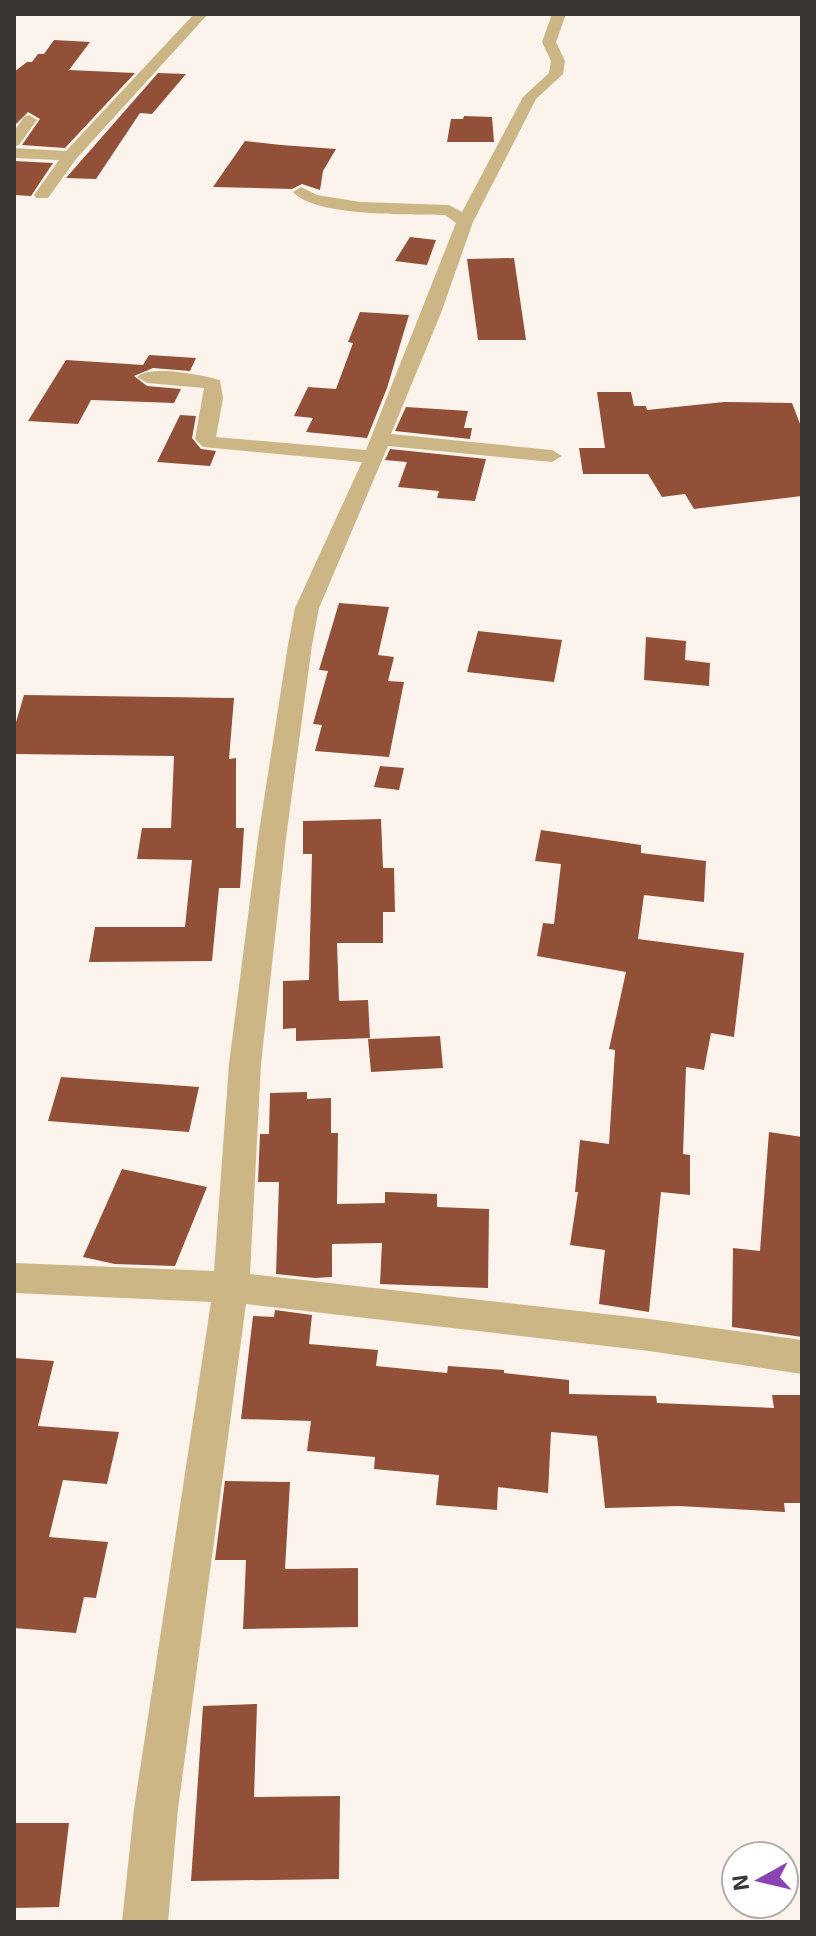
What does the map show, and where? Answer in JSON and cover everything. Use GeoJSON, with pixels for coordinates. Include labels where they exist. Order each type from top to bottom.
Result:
{"type":"FeatureCollection","features":[{"type":"Feature","properties":{"kind":"street"},"geometry":{"type":"LineString","coordinates":[[42,195],[70,156],[201,14]]}},
{"type":"Feature","properties":{"kind":"street"},"geometry":{"type":"LineString","coordinates":[[145,1922],[156,1809],[231,1287],[245,1064],[272,838],[307,608],[377,448],[465,222],[530,97],[556,74],[558,61],[549,42],[559,14]]}},
{"type":"Feature","properties":{"kind":"street"},"geometry":{"type":"LineString","coordinates":[[14,142],[29,120]]}},
{"type":"Feature","properties":{"kind":"street"},"geometry":{"type":"LineString","coordinates":[[14,153],[70,156]]}},
{"type":"Feature","properties":{"kind":"street"},"geometry":{"type":"LineString","coordinates":[[301,192],[312,199],[373,208],[449,210],[465,222]]}},
{"type":"Feature","properties":{"kind":"street"},"geometry":{"type":"LineString","coordinates":[[147,377],[213,384],[214,400],[205,426],[206,442],[552,456]]}},
{"type":"Feature","properties":{"kind":"street"},"geometry":{"type":"LineString","coordinates":[[14,1278],[231,1287],[649,1335],[802,1357]]}},
{"type":"Feature","properties":{"kind":"building"},"geometry":{"type":"Polygon","coordinates":[[[54,40],[90,42],[69,70],[135,73],[65,148],[22,145],[40,119],[28,112],[14,126],[14,72],[27,62],[32,62],[38,54],[44,54],[54,40]]]}},
{"type":"Feature","properties":{"kind":"building"},"geometry":{"type":"Polygon","coordinates":[[[158,73],[186,74],[152,114],[140,113],[96,179],[66,178],[158,73]]]}},
{"type":"Feature","properties":{"kind":"building"},"geometry":{"type":"Polygon","coordinates":[[[464,116],[492,117],[494,142],[447,142],[451,119],[463,119],[464,116]]]}},
{"type":"Feature","properties":{"kind":"building"},"geometry":{"type":"Polygon","coordinates":[[[245,141],[336,149],[323,171],[320,190],[302,184],[292,189],[213,187],[245,141]]]}},
{"type":"Feature","properties":{"kind":"building"},"geometry":{"type":"Polygon","coordinates":[[[14,161],[53,163],[31,196],[14,195],[14,161]]]}},
{"type":"Feature","properties":{"kind":"building"},"geometry":{"type":"Polygon","coordinates":[[[410,237],[436,240],[427,265],[395,261],[410,237]]]}},
{"type":"Feature","properties":{"kind":"building"},"geometry":{"type":"Polygon","coordinates":[[[514,258],[526,340],[478,340],[467,259],[514,258]]]}},
{"type":"Feature","properties":{"kind":"building"},"geometry":{"type":"Polygon","coordinates":[[[360,312],[409,315],[387,388],[367,438],[306,432],[313,418],[294,416],[308,387],[336,389],[353,343],[348,342],[360,312]]]}},
{"type":"Feature","properties":{"kind":"building"},"geometry":{"type":"Polygon","coordinates":[[[149,355],[196,358],[190,371],[153,368],[134,376],[147,386],[181,389],[174,403],[91,400],[78,424],[28,421],[66,360],[143,365],[149,355]]]}},
{"type":"Feature","properties":{"kind":"building"},"geometry":{"type":"Polygon","coordinates":[[[597,392],[631,392],[634,406],[646,406],[647,410],[724,402],[792,403],[802,429],[802,496],[694,509],[685,494],[662,497],[648,474],[583,474],[579,448],[605,448],[597,392]]]}},
{"type":"Feature","properties":{"kind":"building"},"geometry":{"type":"Polygon","coordinates":[[[406,407],[468,411],[464,428],[472,428],[470,439],[395,431],[406,407]]]}},
{"type":"Feature","properties":{"kind":"building"},"geometry":{"type":"Polygon","coordinates":[[[180,415],[196,416],[192,438],[201,449],[216,451],[210,466],[157,462],[180,415]]]}},
{"type":"Feature","properties":{"kind":"building"},"geometry":{"type":"Polygon","coordinates":[[[390,449],[486,459],[475,501],[437,498],[439,491],[398,487],[407,462],[385,460],[390,449]]]}},
{"type":"Feature","properties":{"kind":"building"},"geometry":{"type":"Polygon","coordinates":[[[339,603],[389,607],[378,655],[394,657],[388,681],[404,682],[389,757],[315,751],[322,725],[313,724],[328,671],[319,670],[339,603]]]}},
{"type":"Feature","properties":{"kind":"building"},"geometry":{"type":"Polygon","coordinates":[[[478,631],[562,640],[554,682],[467,672],[478,631]]]}},
{"type":"Feature","properties":{"kind":"building"},"geometry":{"type":"Polygon","coordinates":[[[646,637],[686,641],[685,660],[710,663],[709,686],[644,680],[646,637]]]}},
{"type":"Feature","properties":{"kind":"building"},"geometry":{"type":"Polygon","coordinates":[[[24,695],[234,698],[229,759],[236,758],[236,828],[244,828],[240,888],[219,888],[212,961],[89,962],[95,927],[185,927],[192,860],[137,859],[142,828],[171,828],[174,756],[14,754],[14,729],[24,695]]]}},
{"type":"Feature","properties":{"kind":"building"},"geometry":{"type":"Polygon","coordinates":[[[380,766],[404,768],[399,790],[374,787],[380,766]]]}},
{"type":"Feature","properties":{"kind":"building"},"geometry":{"type":"Polygon","coordinates":[[[381,819],[383,868],[394,868],[395,912],[383,912],[383,943],[337,943],[339,1001],[368,1000],[370,1038],[296,1041],[296,1028],[283,1029],[283,981],[309,980],[312,854],[303,854],[303,821],[381,819]]]}},
{"type":"Feature","properties":{"kind":"building"},"geometry":{"type":"Polygon","coordinates":[[[541,830],[641,845],[641,853],[706,861],[704,902],[644,895],[638,939],[744,953],[734,1037],[711,1033],[704,1070],[686,1067],[683,1154],[690,1155],[690,1195],[661,1192],[649,1312],[599,1304],[605,1250],[570,1245],[578,1192],[575,1192],[580,1140],[609,1144],[615,1050],[609,1049],[626,972],[537,956],[543,923],[554,924],[561,864],[535,861],[541,830]]]}},
{"type":"Feature","properties":{"kind":"building"},"geometry":{"type":"Polygon","coordinates":[[[440,1036],[443,1068],[371,1072],[368,1039],[440,1036]]]}},
{"type":"Feature","properties":{"kind":"building"},"geometry":{"type":"Polygon","coordinates":[[[61,1077],[199,1087],[189,1132],[48,1121],[61,1077]]]}},
{"type":"Feature","properties":{"kind":"building"},"geometry":{"type":"Polygon","coordinates":[[[307,1092],[307,1099],[331,1098],[331,1133],[338,1133],[337,1204],[385,1203],[385,1192],[437,1194],[437,1207],[489,1209],[488,1288],[380,1284],[382,1243],[332,1244],[332,1277],[276,1274],[279,1182],[258,1182],[260,1134],[269,1134],[270,1093],[307,1092]]]}},
{"type":"Feature","properties":{"kind":"building"},"geometry":{"type":"Polygon","coordinates":[[[769,1132],[802,1137],[802,1337],[732,1327],[733,1248],[760,1251],[769,1132]]]}},
{"type":"Feature","properties":{"kind":"building"},"geometry":{"type":"Polygon","coordinates":[[[122,1169],[207,1187],[175,1266],[115,1264],[83,1257],[122,1169]]]}},
{"type":"Feature","properties":{"kind":"building"},"geometry":{"type":"Polygon","coordinates":[[[275,1310],[312,1315],[309,1344],[378,1350],[376,1366],[447,1373],[448,1366],[504,1370],[504,1373],[569,1380],[569,1394],[656,1396],[657,1403],[774,1408],[772,1395],[802,1395],[802,1503],[784,1503],[785,1512],[679,1506],[605,1508],[597,1436],[551,1432],[548,1493],[498,1487],[497,1510],[436,1505],[439,1475],[374,1469],[375,1457],[307,1451],[311,1421],[241,1419],[253,1316],[274,1317],[275,1310]]]}},
{"type":"Feature","properties":{"kind":"building"},"geometry":{"type":"Polygon","coordinates":[[[14,1358],[54,1361],[38,1426],[119,1432],[107,1484],[63,1480],[49,1537],[108,1542],[96,1598],[84,1597],[76,1633],[14,1628],[14,1358]]]}},
{"type":"Feature","properties":{"kind":"building"},"geometry":{"type":"Polygon","coordinates":[[[225,1481],[290,1482],[285,1569],[358,1568],[358,1627],[243,1629],[246,1560],[215,1560],[225,1481]]]}},
{"type":"Feature","properties":{"kind":"building"},"geometry":{"type":"Polygon","coordinates":[[[257,1704],[254,1797],[340,1796],[339,1879],[191,1881],[203,1706],[257,1704]]]}},
{"type":"Feature","properties":{"kind":"building"},"geometry":{"type":"Polygon","coordinates":[[[14,1823],[69,1823],[59,1907],[14,1908],[14,1823]]]}}]}
